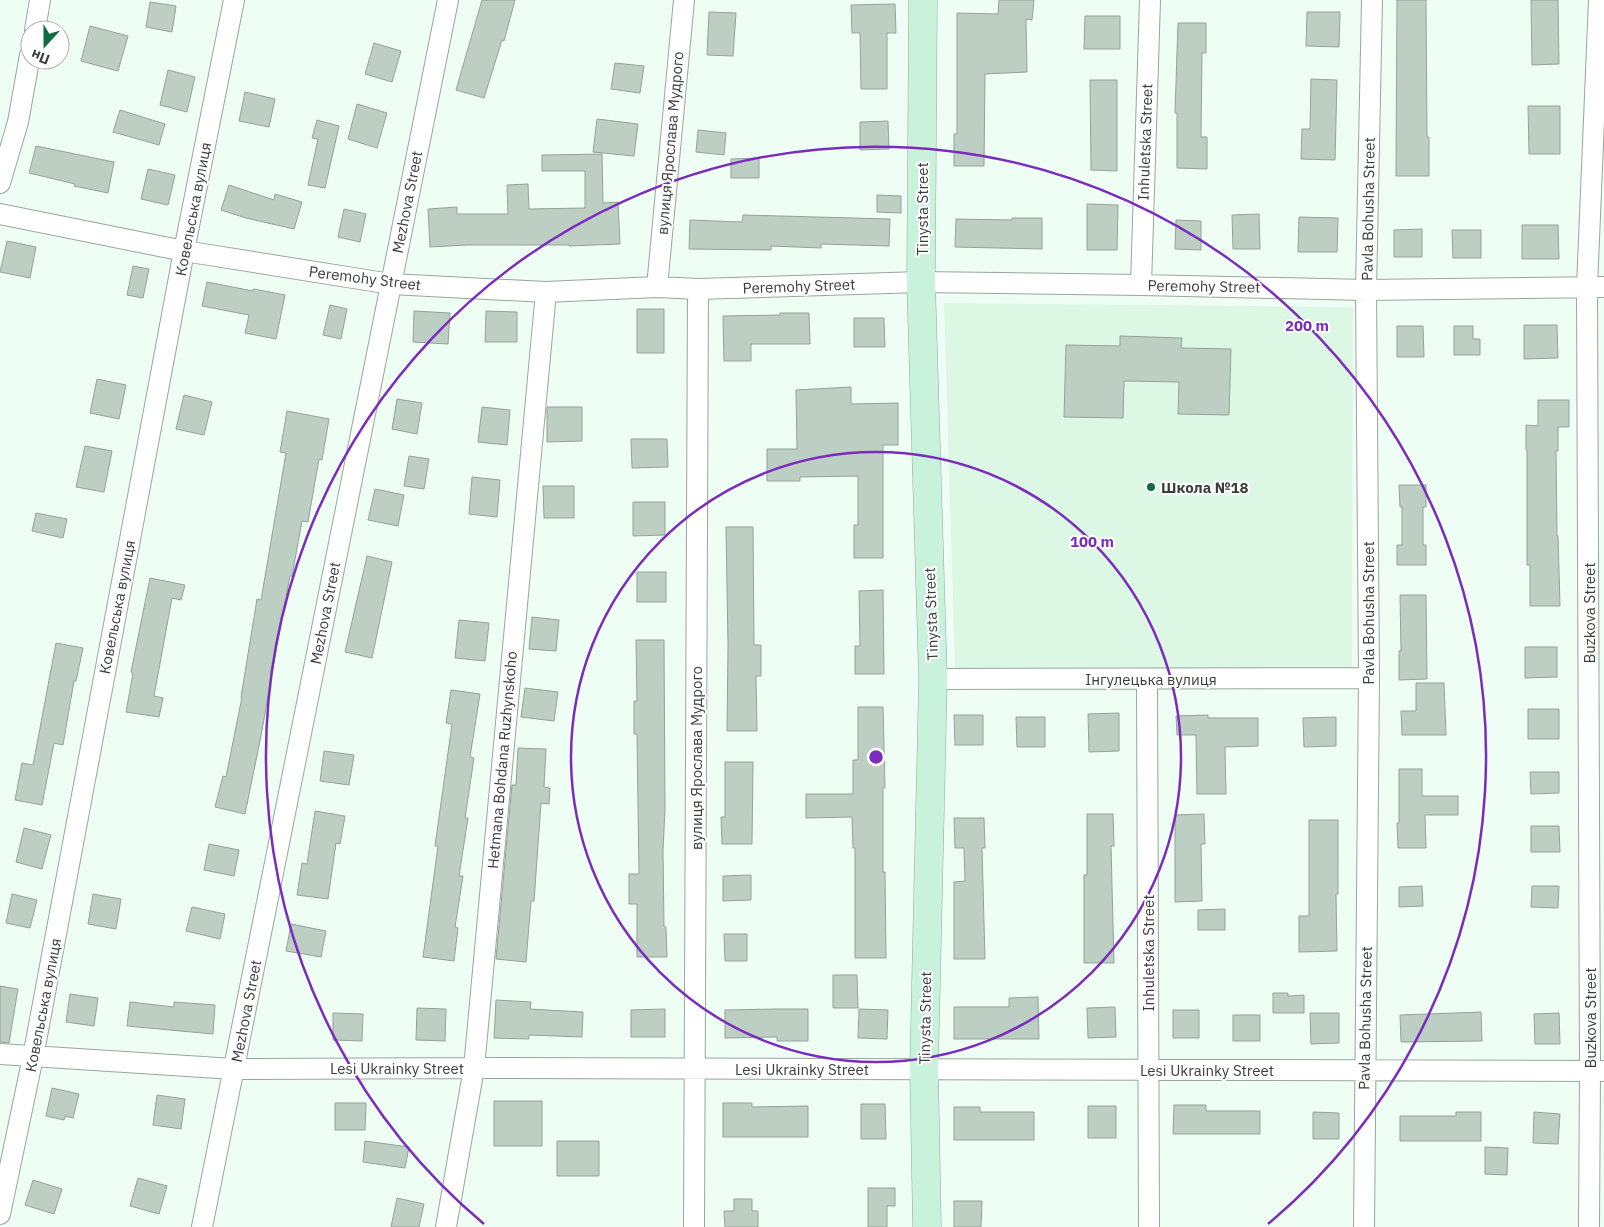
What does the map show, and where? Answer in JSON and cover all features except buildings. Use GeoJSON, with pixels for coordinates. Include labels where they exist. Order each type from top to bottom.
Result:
{"type":"FeatureCollection","features":[{"type":"Feature","properties":{"kind":"street"},"geometry":{"type":"LineString","coordinates":[[37,20],[40,0]]}},
{"type":"Feature","properties":{"kind":"street","name":"Ковельська вулиця"},"geometry":{"type":"LineString","coordinates":[[0,1214],[33,1057],[184,251],[234,0]]}},
{"type":"Feature","properties":{"kind":"street","name":"Mezhova Street"},"geometry":{"type":"LineString","coordinates":[[202,1227],[448,0]]}},
{"type":"Feature","properties":{"kind":"street","name":"вулиця Ярослава Мудрого"},"geometry":{"type":"LineString","coordinates":[[657,287],[684,0]]}},
{"type":"Feature","properties":{"kind":"street","name":"Tinysta Street"},"geometry":{"type":"LineString","coordinates":[[923,0],[921,282],[933,679],[924,1069],[927,1227]]}},
{"type":"Feature","properties":{"kind":"street","name":"Inhuletska Street"},"geometry":{"type":"LineString","coordinates":[[1141,285],[1150,0]]}},
{"type":"Feature","properties":{"kind":"street","name":"Pavla Bohusha Street"},"geometry":{"type":"LineString","coordinates":[[1364,1227],[1369,678],[1366,290],[1372,0]]}},
{"type":"Feature","properties":{"kind":"street","name":"Buzkova Street"},"geometry":{"type":"LineString","coordinates":[[1589,1227],[1597,1071],[1596,287],[1599,0]]}},
{"type":"Feature","properties":{"kind":"street"},"geometry":{"type":"LineString","coordinates":[[0,183],[18,122],[27,70]]}},
{"type":"Feature","properties":{"kind":"street","name":"Peremohy Street"},"geometry":{"type":"LineString","coordinates":[[0,214],[184,251],[390,284],[546,292],[657,287],[698,289],[921,282],[1366,290],[1596,287]]}},
{"type":"Feature","properties":{"kind":"street","name":"вулиця Ярослава Мудрого"},"geometry":{"type":"LineString","coordinates":[[694,1227],[698,289]]}},
{"type":"Feature","properties":{"kind":"street","name":"Hetmana Bohdana Ruzhynskoho"},"geometry":{"type":"LineString","coordinates":[[446,1227],[474,1068],[546,292]]}},
{"type":"Feature","properties":{"kind":"street","name":"Інгулецька вулиця"},"geometry":{"type":"LineString","coordinates":[[933,679],[1369,678]]}},
{"type":"Feature","properties":{"kind":"street","name":"Inhuletska Street"},"geometry":{"type":"LineString","coordinates":[[1147,679],[1149,1227]]}},
{"type":"Feature","properties":{"kind":"street","name":"Lesi Ukrainky Street"},"geometry":{"type":"LineString","coordinates":[[0,1054],[234,1069],[695,1068],[1597,1071]]}},
{"type":"Feature","properties":{"kind":"shaded area","name":"Школа №18"},"geometry":{"type":"Polygon","coordinates":[[[944,303],[1353,307],[1352,669],[955,668],[944,303]]]}},
{"type":"Feature","properties":{"kind":"place","name":"Школа №18"},"geometry":{"type":"Point","coordinates":[1151,487]}}]}
